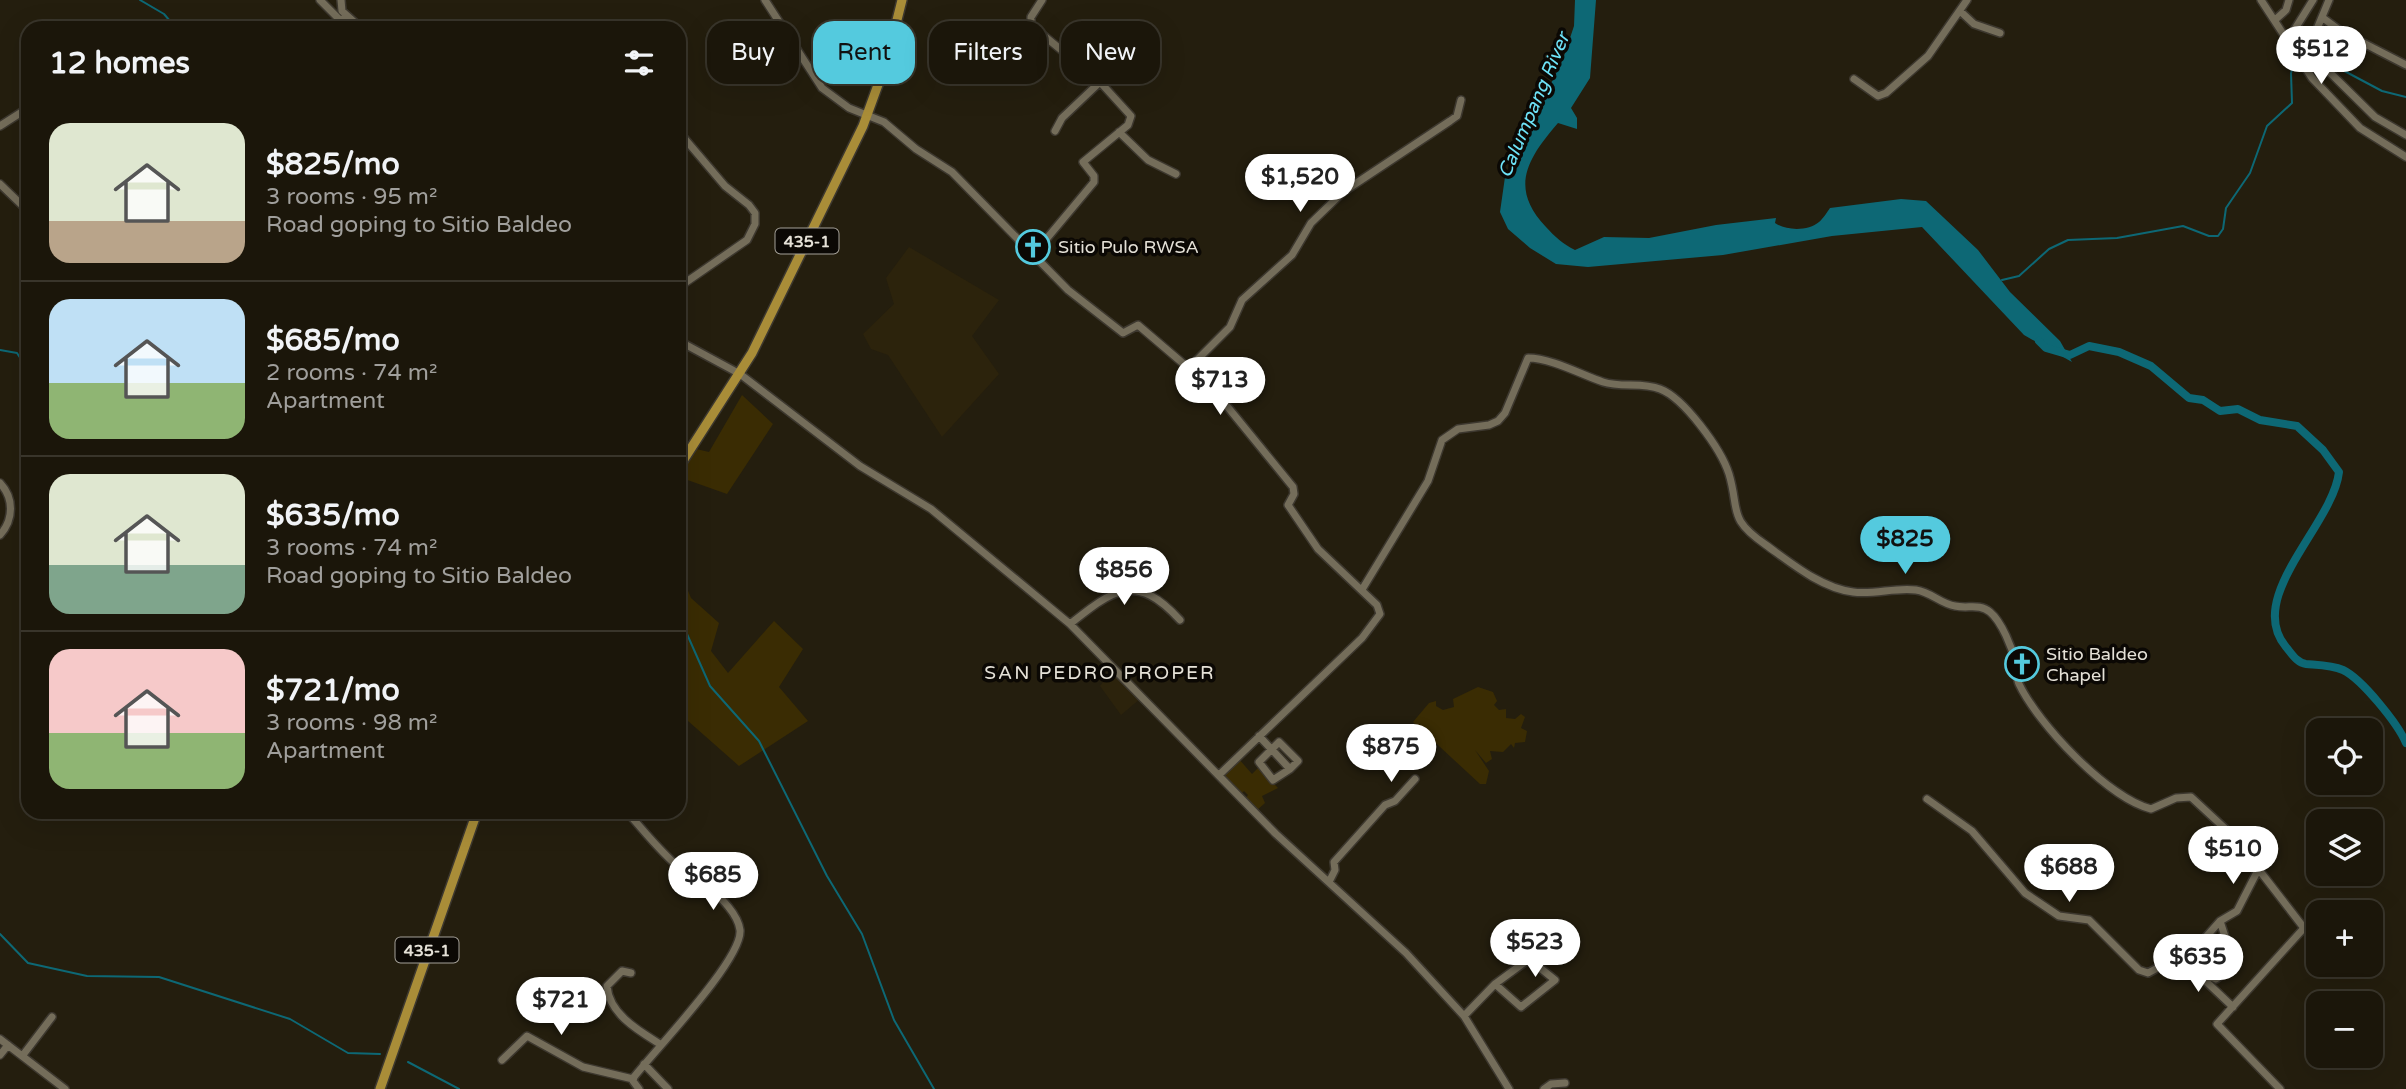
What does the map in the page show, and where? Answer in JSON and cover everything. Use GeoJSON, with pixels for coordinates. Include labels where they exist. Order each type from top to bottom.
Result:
{"type":"FeatureCollection","features":[{"type":"Feature","properties":{"kind":"main road","name":"435-1"},"geometry":{"type":"LineString","coordinates":[[686,456],[740,374],[867,116],[887,60],[902,0]]}},
{"type":"Feature","properties":{"kind":"main road","name":"435-1"},"geometry":{"type":"LineString","coordinates":[[380,1089],[475,819]]}},
{"type":"Feature","properties":{"kind":"street"},"geometry":{"type":"LineString","coordinates":[[320,0],[339,19],[351,19]]}},
{"type":"Feature","properties":{"kind":"street"},"geometry":{"type":"LineString","coordinates":[[341,0],[340,7],[351,19]]}},
{"type":"Feature","properties":{"kind":"street"},"geometry":{"type":"LineString","coordinates":[[765,0],[822,88],[849,108],[890,127],[916,149],[952,172],[1068,290],[1121,332],[1138,325],[1189,368],[1235,413],[1293,486],[1294,494],[1288,505],[1312,542],[1363,589],[1377,606],[1380,614],[1377,621],[1219,775]]}},
{"type":"Feature","properties":{"kind":"street"},"geometry":{"type":"LineString","coordinates":[[1042,0],[1031,17],[1031,25],[1061,50]]}},
{"type":"Feature","properties":{"kind":"street"},"geometry":{"type":"LineString","coordinates":[[1854,79],[1878,96],[1886,93],[1923,62],[1967,0]]}},
{"type":"Feature","properties":{"kind":"street"},"geometry":{"type":"LineString","coordinates":[[2260,0],[2276,20],[2312,78],[2360,128],[2406,157]]}},
{"type":"Feature","properties":{"kind":"street"},"geometry":{"type":"LineString","coordinates":[[2276,20],[2286,10],[2289,0]]}},
{"type":"Feature","properties":{"kind":"street"},"geometry":{"type":"LineString","coordinates":[[2288,40],[2313,0]]}},
{"type":"Feature","properties":{"kind":"street"},"geometry":{"type":"LineString","coordinates":[[2329,0],[2308,48],[2312,56],[2375,117],[2406,135]]}},
{"type":"Feature","properties":{"kind":"street"},"geometry":{"type":"LineString","coordinates":[[1960,11],[1974,24],[2000,33]]}},
{"type":"Feature","properties":{"kind":"street"},"geometry":{"type":"LineString","coordinates":[[2323,18],[2342,32],[2406,65]]}},
{"type":"Feature","properties":{"kind":"street"},"geometry":{"type":"LineString","coordinates":[[1055,131],[1062,118],[1098,84]]}},
{"type":"Feature","properties":{"kind":"street"},"geometry":{"type":"LineString","coordinates":[[1033,255],[1094,183],[1094,176],[1083,162],[1131,121],[1131,116],[1102,84]]}},
{"type":"Feature","properties":{"kind":"street"},"geometry":{"type":"LineString","coordinates":[[1189,368],[1230,327],[1242,300],[1292,256],[1311,223],[1343,192],[1457,116],[1461,100]]}},
{"type":"Feature","properties":{"kind":"street"},"geometry":{"type":"LineString","coordinates":[[0,126],[21,112]]}},
{"type":"Feature","properties":{"kind":"street"},"geometry":{"type":"LineString","coordinates":[[1119,132],[1149,160],[1176,174]]}},
{"type":"Feature","properties":{"kind":"street"},"geometry":{"type":"LineString","coordinates":[[686,140],[725,186],[755,213],[755,224],[747,240],[686,282]]}},
{"type":"Feature","properties":{"kind":"street"},"geometry":{"type":"LineString","coordinates":[[0,184],[21,204]]}},
{"type":"Feature","properties":{"kind":"street"},"geometry":{"type":"LineString","coordinates":[[686,345],[740,374],[860,466],[959,530],[1069,624],[1219,775],[1406,953],[1464,1016],[1509,1089]]}},
{"type":"Feature","properties":{"kind":"street"},"geometry":{"type":"LineString","coordinates":[[1363,589],[1428,481],[1442,440],[1453,430],[1489,425],[1498,421],[1505,412],[1528,358],[1575,368],[1605,383],[1663,390],[1696,420],[1717,452],[1729,472],[1733,506],[1740,522],[1750,533],[1801,570],[1841,589],[1855,592],[1916,590],[1949,605],[1983,607],[1996,617],[2015,659],[2020,684],[2062,743],[2111,789],[2134,804],[2151,809],[2176,798],[2191,797],[2220,821],[2304,928],[2218,1021],[2218,1027],[2280,1089]]}},
{"type":"Feature","properties":{"kind":"street"},"geometry":{"type":"LineString","coordinates":[[0,483],[11,500],[9,518],[0,535]]}},
{"type":"Feature","properties":{"kind":"street"},"geometry":{"type":"LineString","coordinates":[[1069,624],[1105,596],[1144,590],[1180,620]]}},
{"type":"Feature","properties":{"kind":"street"},"geometry":{"type":"LineString","coordinates":[[1259,736],[1290,769]]}},
{"type":"Feature","properties":{"kind":"street"},"geometry":{"type":"LineString","coordinates":[[1281,741],[1298,761],[1290,769],[1273,780],[1259,762],[1281,741]]}},
{"type":"Feature","properties":{"kind":"street"},"geometry":{"type":"LineString","coordinates":[[1329,882],[1335,870],[1334,862],[1385,806],[1395,801],[1415,779]]}},
{"type":"Feature","properties":{"kind":"street"},"geometry":{"type":"LineString","coordinates":[[1927,799],[1972,831],[2025,894],[2059,916],[2089,920],[2138,970],[2152,973],[2202,943],[2220,921],[2242,904],[2259,868]]}},
{"type":"Feature","properties":{"kind":"street"},"geometry":{"type":"LineString","coordinates":[[633,1079],[712,983],[737,945],[740,929],[736,918],[716,894],[678,866],[634,819]]}},
{"type":"Feature","properties":{"kind":"street"},"geometry":{"type":"LineString","coordinates":[[2177,960],[2216,979],[2228,970],[2231,955],[2220,921]]}},
{"type":"Feature","properties":{"kind":"street"},"geometry":{"type":"LineString","coordinates":[[1464,1016],[1495,984],[1529,959],[1555,980],[1521,1007],[1495,984]]}},
{"type":"Feature","properties":{"kind":"street"},"geometry":{"type":"LineString","coordinates":[[2193,969],[2233,1007]]}},
{"type":"Feature","properties":{"kind":"street"},"geometry":{"type":"LineString","coordinates":[[631,973],[622,971],[617,975],[607,986],[609,996],[629,1023],[660,1044]]}},
{"type":"Feature","properties":{"kind":"street"},"geometry":{"type":"LineString","coordinates":[[23,1055],[52,1017]]}},
{"type":"Feature","properties":{"kind":"street"},"geometry":{"type":"LineString","coordinates":[[502,1060],[527,1036],[583,1067],[633,1079],[639,1089]]}},
{"type":"Feature","properties":{"kind":"street"},"geometry":{"type":"LineString","coordinates":[[0,1039],[65,1089]]}},
{"type":"Feature","properties":{"kind":"street"},"geometry":{"type":"LineString","coordinates":[[0,1055],[8,1045]]}},
{"type":"Feature","properties":{"kind":"street"},"geometry":{"type":"LineString","coordinates":[[644,1064],[668,1089]]}},
{"type":"Feature","properties":{"kind":"street"},"geometry":{"type":"LineString","coordinates":[[1544,1089],[1551,1084],[1565,1083]]}},
{"type":"Feature","properties":{"kind":"shaded area"},"geometry":{"type":"Polygon","coordinates":[[[909,247],[999,300],[972,336],[999,374],[942,437],[888,355],[871,349],[863,334],[894,304],[886,278],[909,247]]]}},
{"type":"Feature","properties":{"kind":"shaded area"},"geometry":{"type":"Polygon","coordinates":[[[742,395],[773,424],[727,494],[686,479],[686,447],[709,452],[742,395]]]}},
{"type":"Feature","properties":{"kind":"shaded area"},"geometry":{"type":"Polygon","coordinates":[[[686,586],[691,598],[719,623],[711,651],[728,673],[774,621],[803,649],[779,687],[808,721],[739,766],[686,719],[686,586]]]}},
{"type":"Feature","properties":{"kind":"shaded area"},"geometry":{"type":"Polygon","coordinates":[[[1112,671],[1140,699],[1121,715],[1100,686],[1112,671]]]}},
{"type":"Feature","properties":{"kind":"shaded area"},"geometry":{"type":"Polygon","coordinates":[[[1478,687],[1493,692],[1497,701],[1494,705],[1499,710],[1506,709],[1506,718],[1515,719],[1521,714],[1525,717],[1521,728],[1527,731],[1525,742],[1515,743],[1514,748],[1511,744],[1503,752],[1490,751],[1492,759],[1486,763],[1475,750],[1489,771],[1486,784],[1480,784],[1413,722],[1429,703],[1436,701],[1436,706],[1443,710],[1454,707],[1453,699],[1478,687]]]}},
{"type":"Feature","properties":{"kind":"shaded area"},"geometry":{"type":"Polygon","coordinates":[[[1238,758],[1252,774],[1258,768],[1278,788],[1262,796],[1265,803],[1256,811],[1245,799],[1248,795],[1244,791],[1240,795],[1221,775],[1238,758]]]}},
{"type":"Feature","properties":{"kind":"water"},"geometry":{"type":"Polygon","coordinates":[[[1575,0],[1596,0],[1590,78],[1571,108],[1577,118],[1577,129],[1558,123],[1531,161],[1525,186],[1535,213],[1563,243],[1575,250],[1604,237],[1649,238],[1716,225],[1776,218],[1775,223],[1780,226],[1804,228],[1819,222],[1830,208],[1901,199],[1926,201],[1978,250],[2010,292],[2060,341],[2072,362],[2024,335],[1922,227],[1832,236],[1723,255],[1588,267],[1556,264],[1530,248],[1508,229],[1500,212],[1505,177],[1563,59],[1574,26],[1575,0]]]}},
{"type":"Feature","properties":{"kind":"waterway"},"geometry":{"type":"LineString","coordinates":[[140,0],[164,14],[170,21]]}},
{"type":"Feature","properties":{"kind":"waterway"},"geometry":{"type":"LineString","coordinates":[[2318,57],[2382,91],[2406,97]]}},
{"type":"Feature","properties":{"kind":"waterway"},"geometry":{"type":"LineString","coordinates":[[2002,280],[2019,276],[2049,249],[2068,240],[2117,238],[2183,226],[2209,236],[2218,236],[2223,229],[2226,208],[2250,173],[2267,126],[2292,103],[2291,73],[2295,61]]}},
{"type":"Feature","properties":{"kind":"waterway","name":"Calumpang River"},"geometry":{"type":"LineString","coordinates":[[2039,341],[2046,348],[2070,355],[2089,346],[2119,352],[2151,366],[2189,398],[2203,400],[2220,411],[2238,409],[2260,420],[2297,426],[2323,450],[2339,472],[2333,493],[2283,584],[2276,606],[2276,627],[2286,647],[2300,662],[2339,668],[2360,683],[2388,714],[2406,743]]}},
{"type":"Feature","properties":{"kind":"waterway"},"geometry":{"type":"LineString","coordinates":[[0,350],[17,353],[21,359]]}},
{"type":"Feature","properties":{"kind":"waterway"},"geometry":{"type":"LineString","coordinates":[[686,632],[710,686],[759,741],[827,876],[862,934],[894,1020],[934,1089]]}},
{"type":"Feature","properties":{"kind":"waterway"},"geometry":{"type":"LineString","coordinates":[[0,934],[28,963],[87,976],[159,977],[290,1019],[348,1053],[380,1054]]}},
{"type":"Feature","properties":{"kind":"waterway"},"geometry":{"type":"LineString","coordinates":[[408,1062],[459,1089]]}},
{"type":"Feature","properties":{"kind":"place","name":"Sitio Pulo RWSA"},"geometry":{"type":"Point","coordinates":[1033,247]}},
{"type":"Feature","properties":{"kind":"place","name":"Sitio Baldeo Chapel"},"geometry":{"type":"Point","coordinates":[2022,664]}},
{"type":"Feature","properties":{"kind":"district","name":"SAN PEDRO PROPER"},"geometry":{"type":"Point","coordinates":[1100,672]}}]}
